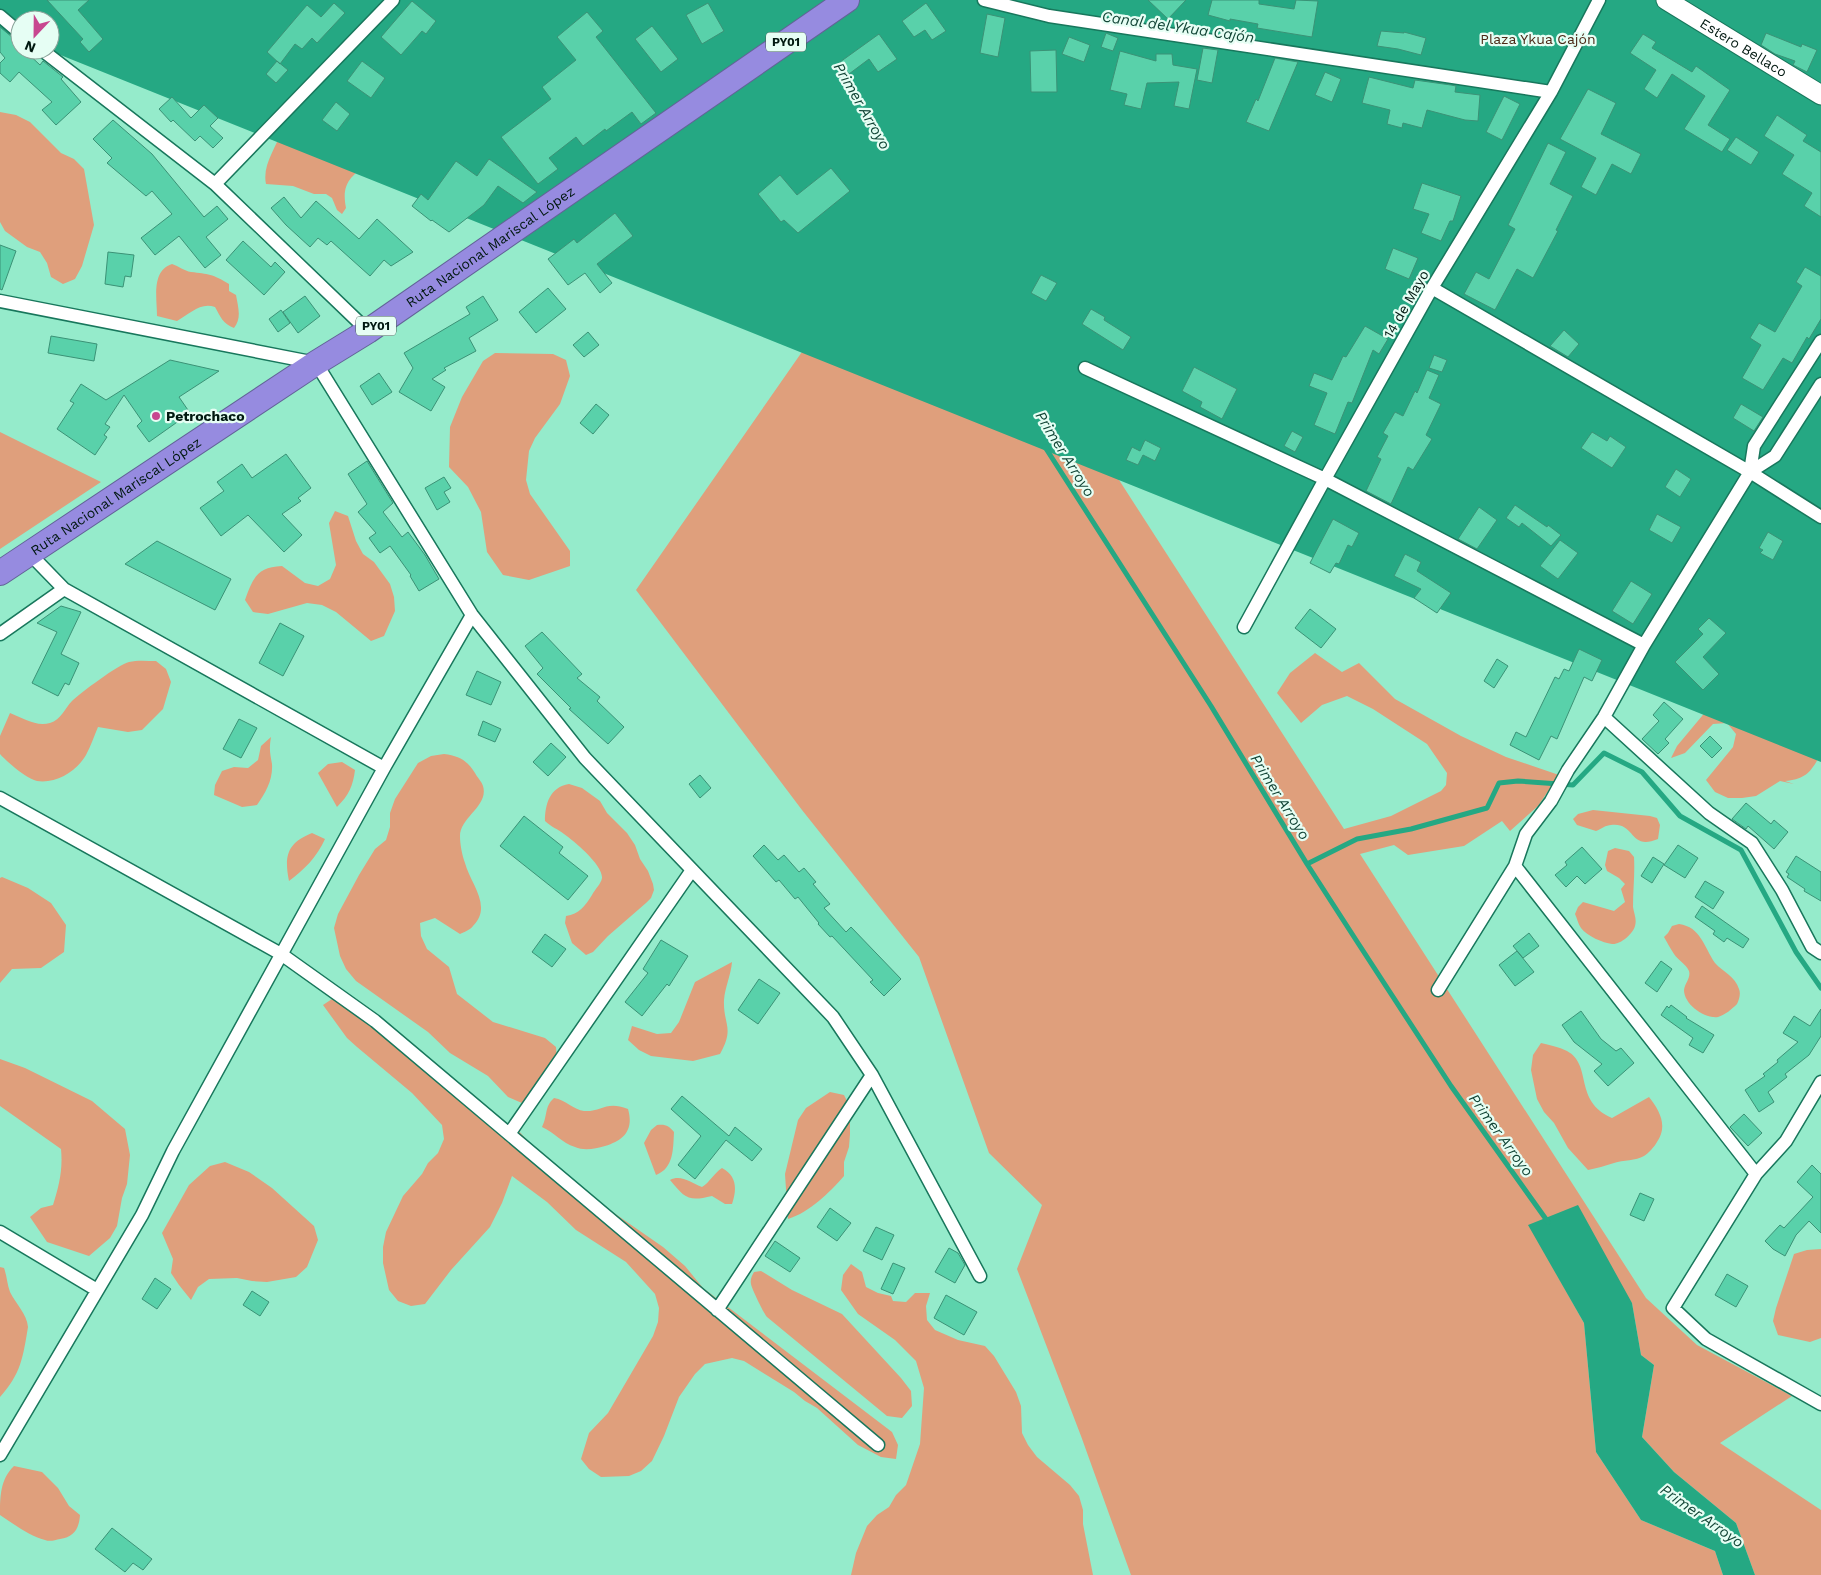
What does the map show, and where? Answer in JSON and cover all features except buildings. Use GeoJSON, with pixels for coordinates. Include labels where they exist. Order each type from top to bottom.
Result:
{"type":"FeatureCollection","features":[{"type":"Feature","properties":{"kind":"highway","name":"Ruta Nacional Mariscal López"},"geometry":{"type":"LineString","coordinates":[[0,573],[316,363],[368,331],[847,0]]}},
{"type":"Feature","properties":{"kind":"street"},"geometry":{"type":"LineString","coordinates":[[215,184],[393,0]]}},
{"type":"Feature","properties":{"kind":"street"},"geometry":{"type":"LineString","coordinates":[[984,0],[1050,16],[1551,92]]}},
{"type":"Feature","properties":{"kind":"street","name":"14 de Mayo"},"geometry":{"type":"LineString","coordinates":[[1244,627],[1432,288],[1551,92],[1600,0]]}},
{"type":"Feature","properties":{"kind":"street","name":"Estero Bellaco"},"geometry":{"type":"LineString","coordinates":[[1666,0],[1821,95]]}},
{"type":"Feature","properties":{"kind":"street"},"geometry":{"type":"LineString","coordinates":[[0,16],[10,24]]}},
{"type":"Feature","properties":{"kind":"street"},"geometry":{"type":"LineString","coordinates":[[55,60],[215,184],[368,331]]}},
{"type":"Feature","properties":{"kind":"street"},"geometry":{"type":"LineString","coordinates":[[1432,288],[1750,472],[1821,517]]}},
{"type":"Feature","properties":{"kind":"street"},"geometry":{"type":"LineString","coordinates":[[0,301],[316,363],[472,615],[585,758],[833,1017],[872,1075],[980,1276]]}},
{"type":"Feature","properties":{"kind":"street"},"geometry":{"type":"LineString","coordinates":[[1438,990],[1515,866],[1526,834],[1551,800],[1568,770],[1604,717],[1644,645],[1750,472],[1754,446],[1821,341]]}},
{"type":"Feature","properties":{"kind":"street"},"geometry":{"type":"LineString","coordinates":[[1085,368],[1325,479],[1644,645]]}},
{"type":"Feature","properties":{"kind":"street"},"geometry":{"type":"LineString","coordinates":[[1750,472],[1775,456],[1821,384]]}},
{"type":"Feature","properties":{"kind":"street"},"geometry":{"type":"LineString","coordinates":[[29,553],[64,589],[384,768]]}},
{"type":"Feature","properties":{"kind":"street"},"geometry":{"type":"LineString","coordinates":[[0,634],[64,589]]}},
{"type":"Feature","properties":{"kind":"street"},"geometry":{"type":"LineString","coordinates":[[0,1455],[142,1214],[173,1151],[281,954],[384,768],[472,615]]}},
{"type":"Feature","properties":{"kind":"street"},"geometry":{"type":"LineString","coordinates":[[1604,717],[1709,814],[1752,843],[1782,890],[1812,947],[1821,953]]}},
{"type":"Feature","properties":{"kind":"street"},"geometry":{"type":"LineString","coordinates":[[0,798],[281,954],[375,1021],[878,1445]]}},
{"type":"Feature","properties":{"kind":"street"},"geometry":{"type":"LineString","coordinates":[[1515,866],[1756,1174]]}},
{"type":"Feature","properties":{"kind":"street"},"geometry":{"type":"LineString","coordinates":[[510,1134],[692,870]]}},
{"type":"Feature","properties":{"kind":"street"},"geometry":{"type":"LineString","coordinates":[[717,1310],[872,1075]]}},
{"type":"Feature","properties":{"kind":"street"},"geometry":{"type":"LineString","coordinates":[[1821,1082],[1786,1141],[1756,1174],[1673,1308],[1706,1339],[1821,1404]]}},
{"type":"Feature","properties":{"kind":"street"},"geometry":{"type":"LineString","coordinates":[[0,1232],[97,1290]]}},
{"type":"Feature","properties":{"kind":"shaded area"},"geometry":{"type":"Polygon","coordinates":[[[0,112],[16,115],[30,122],[61,153],[74,159],[84,169],[94,225],[82,266],[75,279],[63,284],[51,277],[47,263],[40,252],[27,247],[5,231],[0,222],[0,112]]]}},
{"type":"Feature","properties":{"kind":"shaded area"},"geometry":{"type":"Polygon","coordinates":[[[282,130],[370,162],[353,176],[346,186],[346,208],[342,214],[337,210],[332,198],[326,194],[314,194],[293,186],[266,184],[265,177],[268,163],[282,130]]]}},
{"type":"Feature","properties":{"kind":"shaded area"},"geometry":{"type":"Polygon","coordinates":[[[880,240],[1092,438],[1344,829],[1391,816],[1441,791],[1446,785],[1447,773],[1427,744],[1373,709],[1347,696],[1322,705],[1301,723],[1277,693],[1290,673],[1315,653],[1342,672],[1359,663],[1395,699],[1461,736],[1506,757],[1559,775],[1538,806],[1510,831],[1502,821],[1464,846],[1408,855],[1394,845],[1360,854],[1646,1298],[1697,1345],[1792,1396],[1720,1443],[1821,1510],[1821,1575],[1755,1575],[1736,1523],[1674,1472],[1642,1437],[1654,1365],[1641,1355],[1632,1303],[1529,1225],[1584,1323],[1596,1452],[1641,1520],[1715,1551],[1723,1575],[1131,1575],[1081,1436],[1017,1269],[1042,1205],[989,1153],[919,957],[802,810],[636,590],[880,240]]]}},
{"type":"Feature","properties":{"kind":"shaded area"},"geometry":{"type":"Polygon","coordinates":[[[172,264],[188,271],[214,276],[229,284],[229,291],[236,295],[239,316],[234,328],[224,322],[215,307],[210,306],[200,307],[177,321],[157,316],[156,293],[158,279],[165,268],[172,264]]]}},
{"type":"Feature","properties":{"kind":"shaded area"},"geometry":{"type":"Polygon","coordinates":[[[495,353],[553,354],[566,360],[570,376],[560,404],[535,438],[529,451],[526,480],[530,494],[570,551],[570,566],[529,580],[503,575],[487,552],[481,512],[468,487],[449,467],[450,427],[462,397],[483,361],[495,353]]]}},
{"type":"Feature","properties":{"kind":"shaded area"},"geometry":{"type":"Polygon","coordinates":[[[0,432],[101,482],[0,549],[0,432]]]}},
{"type":"Feature","properties":{"kind":"shaded area"},"geometry":{"type":"Polygon","coordinates":[[[335,511],[348,516],[356,541],[363,554],[374,562],[390,584],[394,597],[395,611],[384,636],[371,641],[336,612],[322,605],[307,603],[268,614],[253,612],[245,600],[257,575],[261,571],[274,567],[282,566],[305,583],[318,586],[330,579],[336,565],[329,523],[335,511]]]}},
{"type":"Feature","properties":{"kind":"shaded area"},"geometry":{"type":"Polygon","coordinates":[[[132,661],[156,661],[166,669],[171,682],[163,709],[142,730],[128,732],[98,727],[88,752],[82,761],[72,771],[51,780],[33,780],[17,770],[0,754],[0,736],[10,713],[35,723],[50,723],[60,717],[76,697],[117,668],[132,661]]]}},
{"type":"Feature","properties":{"kind":"shaded area"},"geometry":{"type":"Polygon","coordinates":[[[1722,692],[1818,759],[1812,769],[1801,777],[1785,781],[1794,784],[1780,781],[1756,796],[1728,798],[1715,792],[1706,780],[1733,747],[1736,734],[1727,723],[1713,724],[1685,753],[1671,758],[1677,746],[1722,692]]]}},
{"type":"Feature","properties":{"kind":"shaded area"},"geometry":{"type":"Polygon","coordinates":[[[271,737],[270,754],[272,764],[270,781],[257,805],[242,807],[214,795],[215,785],[222,771],[234,767],[248,768],[258,760],[261,746],[271,737]]]}},
{"type":"Feature","properties":{"kind":"shaded area"},"geometry":{"type":"Polygon","coordinates":[[[444,754],[458,757],[466,762],[483,786],[482,800],[464,823],[460,836],[463,857],[481,903],[481,911],[479,918],[473,926],[460,934],[435,918],[420,923],[421,936],[427,949],[449,967],[457,994],[493,1022],[545,1038],[556,1047],[557,1062],[547,1090],[522,1103],[508,1097],[488,1076],[450,1053],[428,1032],[356,981],[346,969],[340,956],[334,928],[338,914],[375,849],[386,840],[390,827],[390,813],[395,799],[418,763],[431,756],[444,754]]]}},
{"type":"Feature","properties":{"kind":"shaded area"},"geometry":{"type":"Polygon","coordinates":[[[342,762],[355,770],[350,790],[337,807],[318,773],[328,764],[342,762]]]}},
{"type":"Feature","properties":{"kind":"shaded area"},"geometry":{"type":"Polygon","coordinates":[[[569,784],[582,788],[600,801],[607,813],[627,833],[648,871],[654,890],[651,898],[646,903],[608,936],[593,952],[586,955],[572,943],[565,923],[566,916],[578,911],[587,903],[602,878],[601,873],[593,860],[581,848],[545,821],[546,808],[550,797],[557,789],[569,784]]]}},
{"type":"Feature","properties":{"kind":"shaded area"},"geometry":{"type":"Polygon","coordinates":[[[1593,810],[1657,818],[1660,825],[1658,839],[1649,842],[1642,841],[1619,825],[1605,826],[1596,831],[1577,825],[1573,819],[1578,814],[1593,810]]]}},
{"type":"Feature","properties":{"kind":"shaded area"},"geometry":{"type":"Polygon","coordinates":[[[312,833],[325,839],[310,863],[289,881],[287,857],[289,851],[297,841],[312,833]]]}},
{"type":"Feature","properties":{"kind":"shaded area"},"geometry":{"type":"Polygon","coordinates":[[[1615,848],[1629,851],[1634,857],[1633,907],[1636,921],[1634,929],[1629,935],[1619,943],[1612,944],[1600,941],[1587,934],[1580,926],[1575,914],[1583,902],[1614,911],[1625,902],[1621,889],[1625,884],[1607,871],[1605,865],[1608,851],[1615,848]]]}},
{"type":"Feature","properties":{"kind":"shaded area"},"geometry":{"type":"Polygon","coordinates":[[[2,877],[28,888],[51,903],[66,925],[64,952],[41,968],[12,969],[0,983],[0,878],[2,877]]]}},
{"type":"Feature","properties":{"kind":"shaded area"},"geometry":{"type":"Polygon","coordinates":[[[1679,924],[1697,933],[1715,963],[1732,977],[1739,989],[1740,993],[1737,1004],[1721,1016],[1707,1016],[1696,1010],[1687,1000],[1684,990],[1689,971],[1674,954],[1664,937],[1672,926],[1679,924]]]}},
{"type":"Feature","properties":{"kind":"shaded area"},"geometry":{"type":"Polygon","coordinates":[[[732,962],[724,1000],[728,1032],[720,1054],[693,1061],[651,1056],[639,1050],[628,1040],[632,1026],[657,1034],[671,1033],[679,1022],[695,982],[732,962]]]}},
{"type":"Feature","properties":{"kind":"shaded area"},"geometry":{"type":"Polygon","coordinates":[[[335,997],[478,1106],[516,1128],[546,1161],[578,1188],[663,1247],[685,1266],[703,1288],[892,1432],[898,1445],[896,1459],[881,1457],[858,1445],[817,1408],[794,1392],[744,1361],[732,1358],[705,1364],[695,1374],[679,1397],[652,1461],[641,1471],[629,1476],[601,1477],[589,1469],[581,1459],[589,1433],[608,1413],[653,1336],[658,1322],[659,1308],[655,1294],[626,1262],[576,1230],[547,1202],[512,1176],[502,1203],[490,1227],[451,1270],[425,1304],[411,1306],[398,1301],[389,1290],[383,1263],[383,1247],[386,1232],[403,1196],[438,1153],[444,1139],[442,1125],[412,1093],[347,1038],[323,1005],[335,997]]]}},
{"type":"Feature","properties":{"kind":"shaded area"},"geometry":{"type":"Polygon","coordinates":[[[1541,1043],[1567,1051],[1575,1057],[1580,1065],[1587,1093],[1592,1102],[1600,1111],[1612,1118],[1649,1097],[1659,1113],[1662,1124],[1660,1136],[1650,1152],[1637,1159],[1588,1170],[1568,1148],[1554,1123],[1544,1112],[1537,1099],[1531,1070],[1533,1055],[1541,1043]]]}},
{"type":"Feature","properties":{"kind":"shaded area"},"geometry":{"type":"Polygon","coordinates":[[[0,1059],[25,1068],[92,1101],[125,1129],[130,1155],[127,1184],[122,1198],[117,1226],[110,1238],[89,1256],[47,1242],[30,1217],[41,1208],[53,1205],[60,1178],[61,1149],[0,1106],[0,1059]]]}},
{"type":"Feature","properties":{"kind":"shaded area"},"geometry":{"type":"Polygon","coordinates":[[[830,1092],[844,1095],[850,1107],[849,1147],[844,1162],[844,1176],[811,1207],[788,1219],[785,1174],[798,1120],[806,1108],[830,1092]]]}},
{"type":"Feature","properties":{"kind":"shaded area"},"geometry":{"type":"Polygon","coordinates":[[[554,1098],[584,1111],[609,1106],[628,1109],[630,1123],[626,1133],[612,1144],[593,1149],[578,1148],[570,1145],[542,1127],[547,1108],[554,1098]]]}},
{"type":"Feature","properties":{"kind":"shaded area"},"geometry":{"type":"Polygon","coordinates":[[[657,1125],[667,1126],[674,1132],[673,1151],[669,1163],[662,1172],[656,1175],[644,1143],[651,1130],[657,1125]]]}},
{"type":"Feature","properties":{"kind":"shaded area"},"geometry":{"type":"Polygon","coordinates":[[[225,1162],[249,1172],[272,1188],[314,1226],[318,1240],[307,1267],[296,1277],[267,1282],[237,1278],[209,1279],[198,1287],[191,1300],[171,1273],[173,1259],[162,1233],[189,1185],[210,1166],[225,1162]]]}},
{"type":"Feature","properties":{"kind":"shaded area"},"geometry":{"type":"Polygon","coordinates":[[[722,1168],[731,1175],[735,1183],[732,1204],[725,1204],[712,1196],[697,1199],[688,1197],[670,1180],[678,1178],[702,1187],[722,1168]]]}},
{"type":"Feature","properties":{"kind":"shaded area"},"geometry":{"type":"Polygon","coordinates":[[[1821,1249],[1821,1338],[1810,1342],[1778,1335],[1773,1321],[1794,1254],[1807,1250],[1821,1249]]]}},
{"type":"Feature","properties":{"kind":"shaded area"},"geometry":{"type":"Polygon","coordinates":[[[851,1264],[862,1272],[866,1287],[878,1293],[891,1296],[893,1301],[906,1302],[915,1293],[930,1293],[926,1306],[927,1320],[935,1330],[958,1340],[985,1346],[994,1356],[1016,1392],[1021,1406],[1022,1433],[1028,1445],[1037,1457],[1070,1485],[1079,1496],[1093,1575],[851,1575],[856,1553],[867,1526],[877,1515],[889,1507],[896,1495],[906,1485],[920,1444],[924,1388],[916,1361],[895,1340],[858,1314],[841,1290],[843,1275],[851,1264]]]}},
{"type":"Feature","properties":{"kind":"shaded area"},"geometry":{"type":"Polygon","coordinates":[[[0,1267],[4,1268],[10,1292],[23,1313],[28,1327],[17,1373],[0,1397],[0,1267]]]}},
{"type":"Feature","properties":{"kind":"shaded area"},"geometry":{"type":"Polygon","coordinates":[[[761,1271],[792,1290],[842,1314],[911,1391],[912,1406],[902,1418],[887,1416],[767,1317],[755,1295],[751,1282],[754,1272],[761,1271]]]}},
{"type":"Feature","properties":{"kind":"shaded area"},"geometry":{"type":"Polygon","coordinates":[[[14,1466],[42,1472],[58,1488],[69,1506],[80,1515],[75,1532],[65,1538],[47,1541],[27,1533],[0,1515],[3,1483],[14,1466]]]}},
{"type":"Feature","properties":{"kind":"water","name":"Canal del Ykua Cajón"},"geometry":{"type":"Polygon","coordinates":[[[0,0],[1821,0],[1821,762],[60,55],[60,10],[10,10],[10,35],[0,31],[0,0]]]}},
{"type":"Feature","properties":{"kind":"water"},"geometry":{"type":"Polygon","coordinates":[[[1578,1205],[1632,1303],[1641,1355],[1654,1365],[1642,1437],[1674,1472],[1736,1523],[1755,1575],[1723,1575],[1715,1551],[1641,1520],[1596,1452],[1584,1323],[1528,1225],[1578,1205]]]}},
{"type":"Feature","properties":{"kind":"waterway","name":"Primer Arroyo"},"geometry":{"type":"LineString","coordinates":[[1045,447],[1211,706],[1307,864],[1356,940],[1451,1086],[1548,1222]]}},
{"type":"Feature","properties":{"kind":"waterway"},"geometry":{"type":"LineString","coordinates":[[1307,864],[1357,839],[1411,829],[1487,808],[1499,783],[1518,781],[1573,785],[1604,753],[1642,772],[1680,816],[1741,850],[1796,952],[1821,988]]}},
{"type":"Feature","properties":{"kind":"place","name":"Petrochaco"},"geometry":{"type":"Point","coordinates":[156,416]}},
{"type":"Feature","properties":{"kind":"park label","name":"Plaza Ykua Cajón"},"geometry":{"type":"Point","coordinates":[1538,39]}}]}
